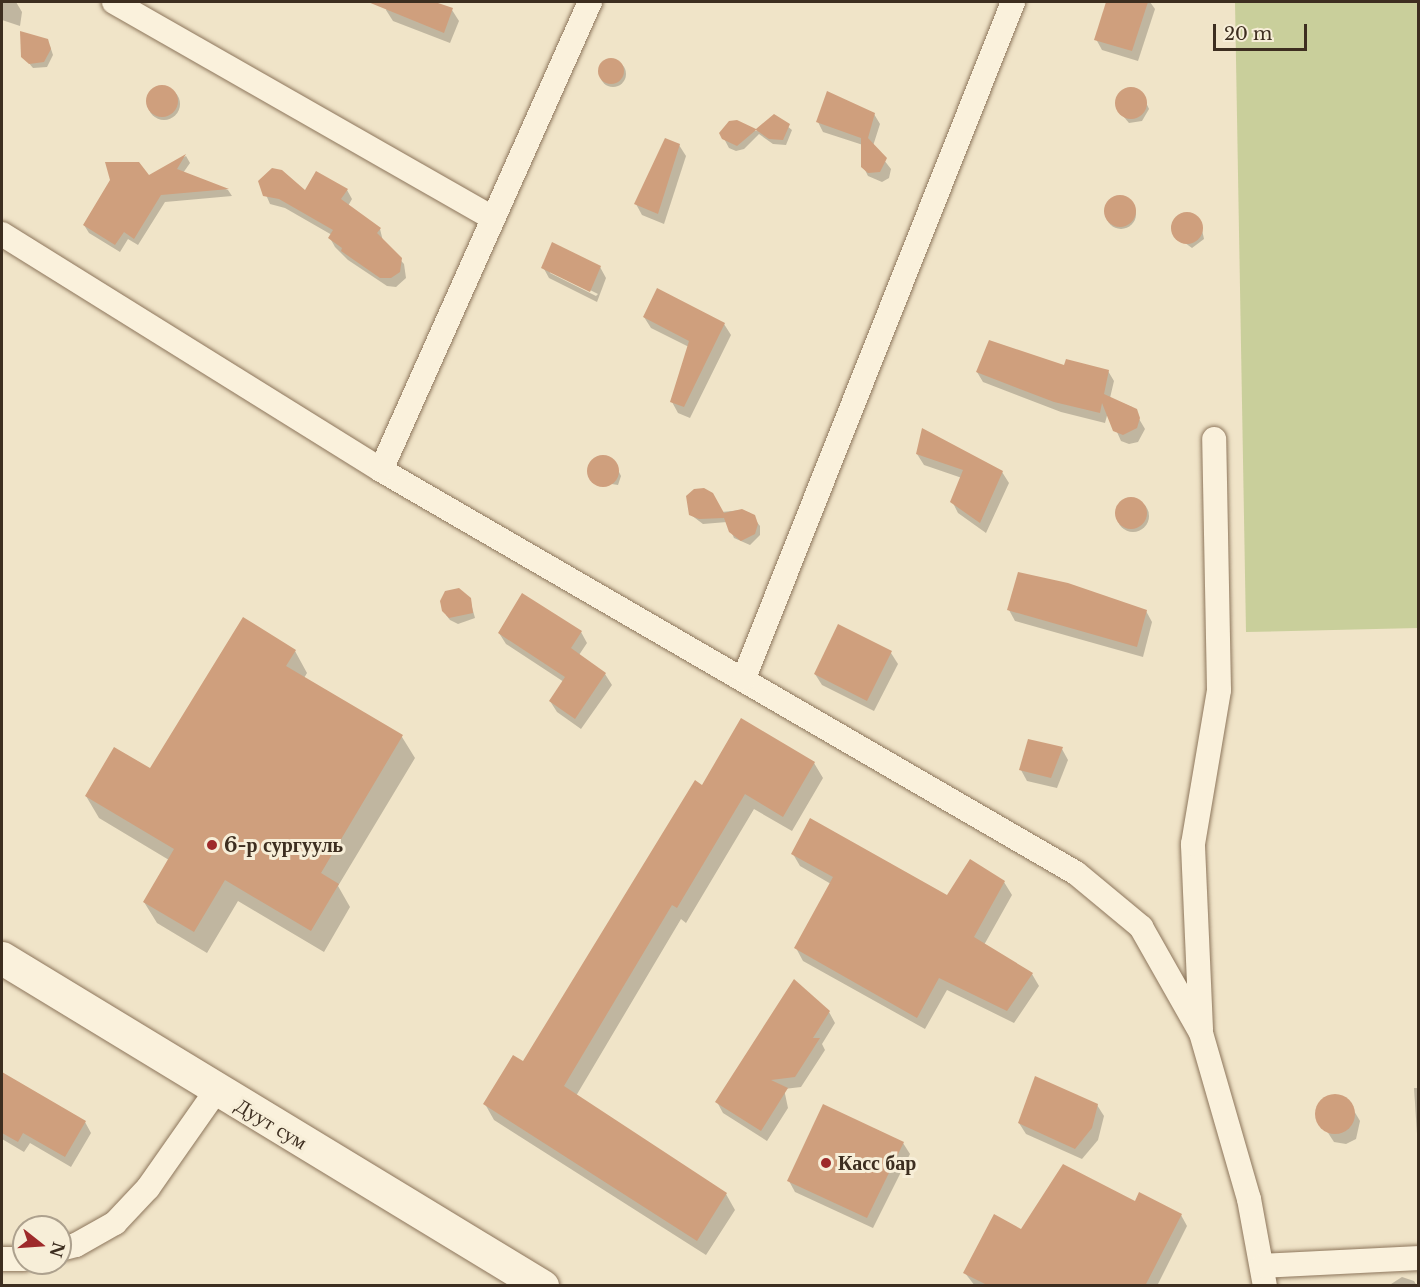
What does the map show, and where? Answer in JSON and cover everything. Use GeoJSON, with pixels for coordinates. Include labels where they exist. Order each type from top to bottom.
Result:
{"type":"FeatureCollection","features":[{"type":"Feature","properties":{"kind":"main road","name":"Дуут сум"},"geometry":{"type":"LineString","coordinates":[[2,958],[216,1091],[542,1286]]}},
{"type":"Feature","properties":{"kind":"street"},"geometry":{"type":"LineString","coordinates":[[381,470],[590,2]]}},
{"type":"Feature","properties":{"kind":"street"},"geometry":{"type":"LineString","coordinates":[[744,678],[1012,2]]}},
{"type":"Feature","properties":{"kind":"street"},"geometry":{"type":"LineString","coordinates":[[122,4],[494,218]]}},
{"type":"Feature","properties":{"kind":"street"},"geometry":{"type":"LineString","coordinates":[[2,234],[381,470],[744,678],[1076,873],[1141,927],[1201,1033],[1249,1199],[1263,1276],[1419,1258]]}},
{"type":"Feature","properties":{"kind":"street"},"geometry":{"type":"LineString","coordinates":[[1201,1033],[1193,844],[1219,690],[1214,440]]}},
{"type":"Feature","properties":{"kind":"street"},"geometry":{"type":"LineString","coordinates":[[72,1246],[115,1223],[148,1188],[216,1091]]}},
{"type":"Feature","properties":{"kind":"green space"},"geometry":{"type":"Polygon","coordinates":[[[1235,2],[1418,2],[1418,628],[1246,632],[1235,2]]]}},
{"type":"Feature","properties":{"kind":"building"},"geometry":{"type":"Polygon","coordinates":[[[368,2],[435,2],[453,8],[444,33],[368,2]]]}},
{"type":"Feature","properties":{"kind":"building"},"geometry":{"type":"Polygon","coordinates":[[[1106,2],[1148,2],[1132,51],[1094,40],[1106,2]]]}},
{"type":"Feature","properties":{"kind":"building"},"geometry":{"type":"Polygon","coordinates":[[[20,31],[48,39],[51,49],[44,62],[29,64],[21,57],[20,31]]]}},
{"type":"Feature","properties":{"kind":"building"},"geometry":{"type":"Polygon","coordinates":[[[611,58],[620,62],[624,71],[620,80],[611,84],[602,80],[598,71],[602,62],[611,58]]]}},
{"type":"Feature","properties":{"kind":"building"},"geometry":{"type":"Polygon","coordinates":[[[162,85],[173,90],[178,101],[173,112],[162,117],[151,112],[146,101],[151,90],[162,85]]]}},
{"type":"Feature","properties":{"kind":"building"},"geometry":{"type":"Polygon","coordinates":[[[1131,87],[1142,92],[1147,103],[1142,114],[1131,119],[1120,114],[1115,103],[1120,92],[1131,87]]]}},
{"type":"Feature","properties":{"kind":"building"},"geometry":{"type":"Polygon","coordinates":[[[827,91],[875,113],[868,138],[887,158],[880,172],[868,173],[861,167],[861,138],[816,122],[827,91]]]}},
{"type":"Feature","properties":{"kind":"building"},"geometry":{"type":"Polygon","coordinates":[[[774,114],[790,124],[783,140],[769,139],[756,130],[737,146],[722,139],[719,133],[729,121],[737,120],[756,129],[774,114]]]}},
{"type":"Feature","properties":{"kind":"building"},"geometry":{"type":"Polygon","coordinates":[[[665,138],[680,144],[658,214],[634,204],[665,138]]]}},
{"type":"Feature","properties":{"kind":"building"},"geometry":{"type":"Polygon","coordinates":[[[186,154],[177,169],[229,189],[161,195],[134,239],[124,232],[115,245],[83,225],[110,180],[105,162],[139,162],[149,175],[186,154]]]}},
{"type":"Feature","properties":{"kind":"building"},"geometry":{"type":"Polygon","coordinates":[[[272,168],[282,170],[305,190],[316,171],[348,189],[341,199],[381,228],[377,233],[402,258],[400,272],[391,278],[380,278],[341,251],[342,248],[328,238],[333,230],[279,199],[263,196],[258,181],[272,168]]]}},
{"type":"Feature","properties":{"kind":"building"},"geometry":{"type":"Polygon","coordinates":[[[1120,195],[1131,200],[1136,211],[1131,222],[1120,227],[1109,222],[1104,211],[1109,200],[1120,195]]]}},
{"type":"Feature","properties":{"kind":"building"},"geometry":{"type":"Polygon","coordinates":[[[1187,212],[1198,217],[1203,228],[1198,239],[1187,244],[1176,239],[1171,228],[1176,217],[1187,212]]]}},
{"type":"Feature","properties":{"kind":"building"},"geometry":{"type":"Polygon","coordinates":[[[552,242],[601,266],[590,292],[541,268],[552,242]]]}},
{"type":"Feature","properties":{"kind":"building"},"geometry":{"type":"Polygon","coordinates":[[[657,288],[725,323],[684,407],[670,402],[689,341],[643,317],[657,288]]]}},
{"type":"Feature","properties":{"kind":"building"},"geometry":{"type":"Polygon","coordinates":[[[989,340],[1064,365],[1066,359],[1109,370],[1104,394],[1137,409],[1140,418],[1137,428],[1123,435],[1113,431],[1102,403],[1100,413],[1054,402],[976,372],[989,340]]]}},
{"type":"Feature","properties":{"kind":"building"},"geometry":{"type":"Polygon","coordinates":[[[922,428],[1003,471],[980,523],[950,502],[963,470],[916,454],[922,428]]]}},
{"type":"Feature","properties":{"kind":"building"},"geometry":{"type":"Polygon","coordinates":[[[603,455],[614,460],[619,471],[614,482],[603,487],[592,482],[587,471],[592,460],[603,455]]]}},
{"type":"Feature","properties":{"kind":"building"},"geometry":{"type":"Polygon","coordinates":[[[704,488],[713,493],[724,513],[742,509],[755,515],[758,524],[755,534],[741,541],[729,532],[724,518],[699,519],[689,515],[686,496],[694,489],[704,488]]]}},
{"type":"Feature","properties":{"kind":"building"},"geometry":{"type":"Polygon","coordinates":[[[1131,497],[1142,502],[1147,513],[1142,524],[1131,529],[1120,524],[1115,513],[1120,502],[1131,497]]]}},
{"type":"Feature","properties":{"kind":"building"},"geometry":{"type":"Polygon","coordinates":[[[1018,572],[1068,583],[1147,610],[1137,647],[1007,610],[1018,572]]]}},
{"type":"Feature","properties":{"kind":"building"},"geometry":{"type":"Polygon","coordinates":[[[459,588],[471,598],[473,613],[449,618],[442,611],[440,601],[445,591],[459,588]]]}},
{"type":"Feature","properties":{"kind":"building"},"geometry":{"type":"Polygon","coordinates":[[[522,593],[582,631],[571,648],[606,673],[575,719],[549,701],[565,677],[498,633],[522,593]]]}},
{"type":"Feature","properties":{"kind":"building","name":"6-р сургууль"},"geometry":{"type":"Polygon","coordinates":[[[243,617],[296,650],[286,666],[403,735],[321,873],[339,884],[311,931],[225,880],[194,932],[143,902],[174,849],[85,796],[114,747],[150,768],[243,617]]]}},
{"type":"Feature","properties":{"kind":"building"},"geometry":{"type":"Polygon","coordinates":[[[838,624],[892,651],[867,701],[814,674],[838,624]]]}},
{"type":"Feature","properties":{"kind":"building"},"geometry":{"type":"Polygon","coordinates":[[[741,718],[815,762],[783,817],[745,794],[677,908],[672,905],[564,1086],[727,1193],[697,1241],[483,1104],[513,1055],[523,1061],[695,780],[702,785],[741,718]]]}},
{"type":"Feature","properties":{"kind":"building"},"geometry":{"type":"Polygon","coordinates":[[[1028,739],[1063,747],[1051,778],[1019,770],[1028,739]]]}},
{"type":"Feature","properties":{"kind":"building"},"geometry":{"type":"Polygon","coordinates":[[[810,818],[947,895],[970,859],[1005,881],[974,937],[1033,973],[1007,1011],[939,978],[917,1018],[794,948],[833,877],[791,854],[810,818]]]}},
{"type":"Feature","properties":{"kind":"building"},"geometry":{"type":"Polygon","coordinates":[[[794,979],[830,1011],[813,1038],[820,1038],[795,1077],[771,1080],[788,1088],[761,1131],[715,1102],[794,979]]]}},
{"type":"Feature","properties":{"kind":"building"},"geometry":{"type":"Polygon","coordinates":[[[2,1072],[86,1121],[65,1157],[23,1133],[18,1142],[2,1133],[2,1072]]]}},
{"type":"Feature","properties":{"kind":"building"},"geometry":{"type":"Polygon","coordinates":[[[1035,1076],[1098,1104],[1092,1128],[1075,1149],[1018,1123],[1035,1076]]]}},
{"type":"Feature","properties":{"kind":"building"},"geometry":{"type":"Polygon","coordinates":[[[1335,1094],[1349,1100],[1355,1114],[1349,1128],[1335,1134],[1321,1128],[1315,1114],[1321,1100],[1335,1094]]]}},
{"type":"Feature","properties":{"kind":"building"},"geometry":{"type":"Polygon","coordinates":[[[823,1104],[904,1142],[867,1218],[787,1181],[823,1104]]]}},
{"type":"Feature","properties":{"kind":"building"},"geometry":{"type":"Polygon","coordinates":[[[1063,1164],[1135,1201],[1139,1192],[1182,1214],[1145,1286],[989,1286],[963,1273],[994,1214],[1021,1229],[1063,1164]]]}},
{"type":"Feature","properties":{"kind":"place","name":"6-р сургууль"},"geometry":{"type":"Point","coordinates":[212,845]}},
{"type":"Feature","properties":{"kind":"place","name":"Касс бар"},"geometry":{"type":"Point","coordinates":[826,1163]}}]}
